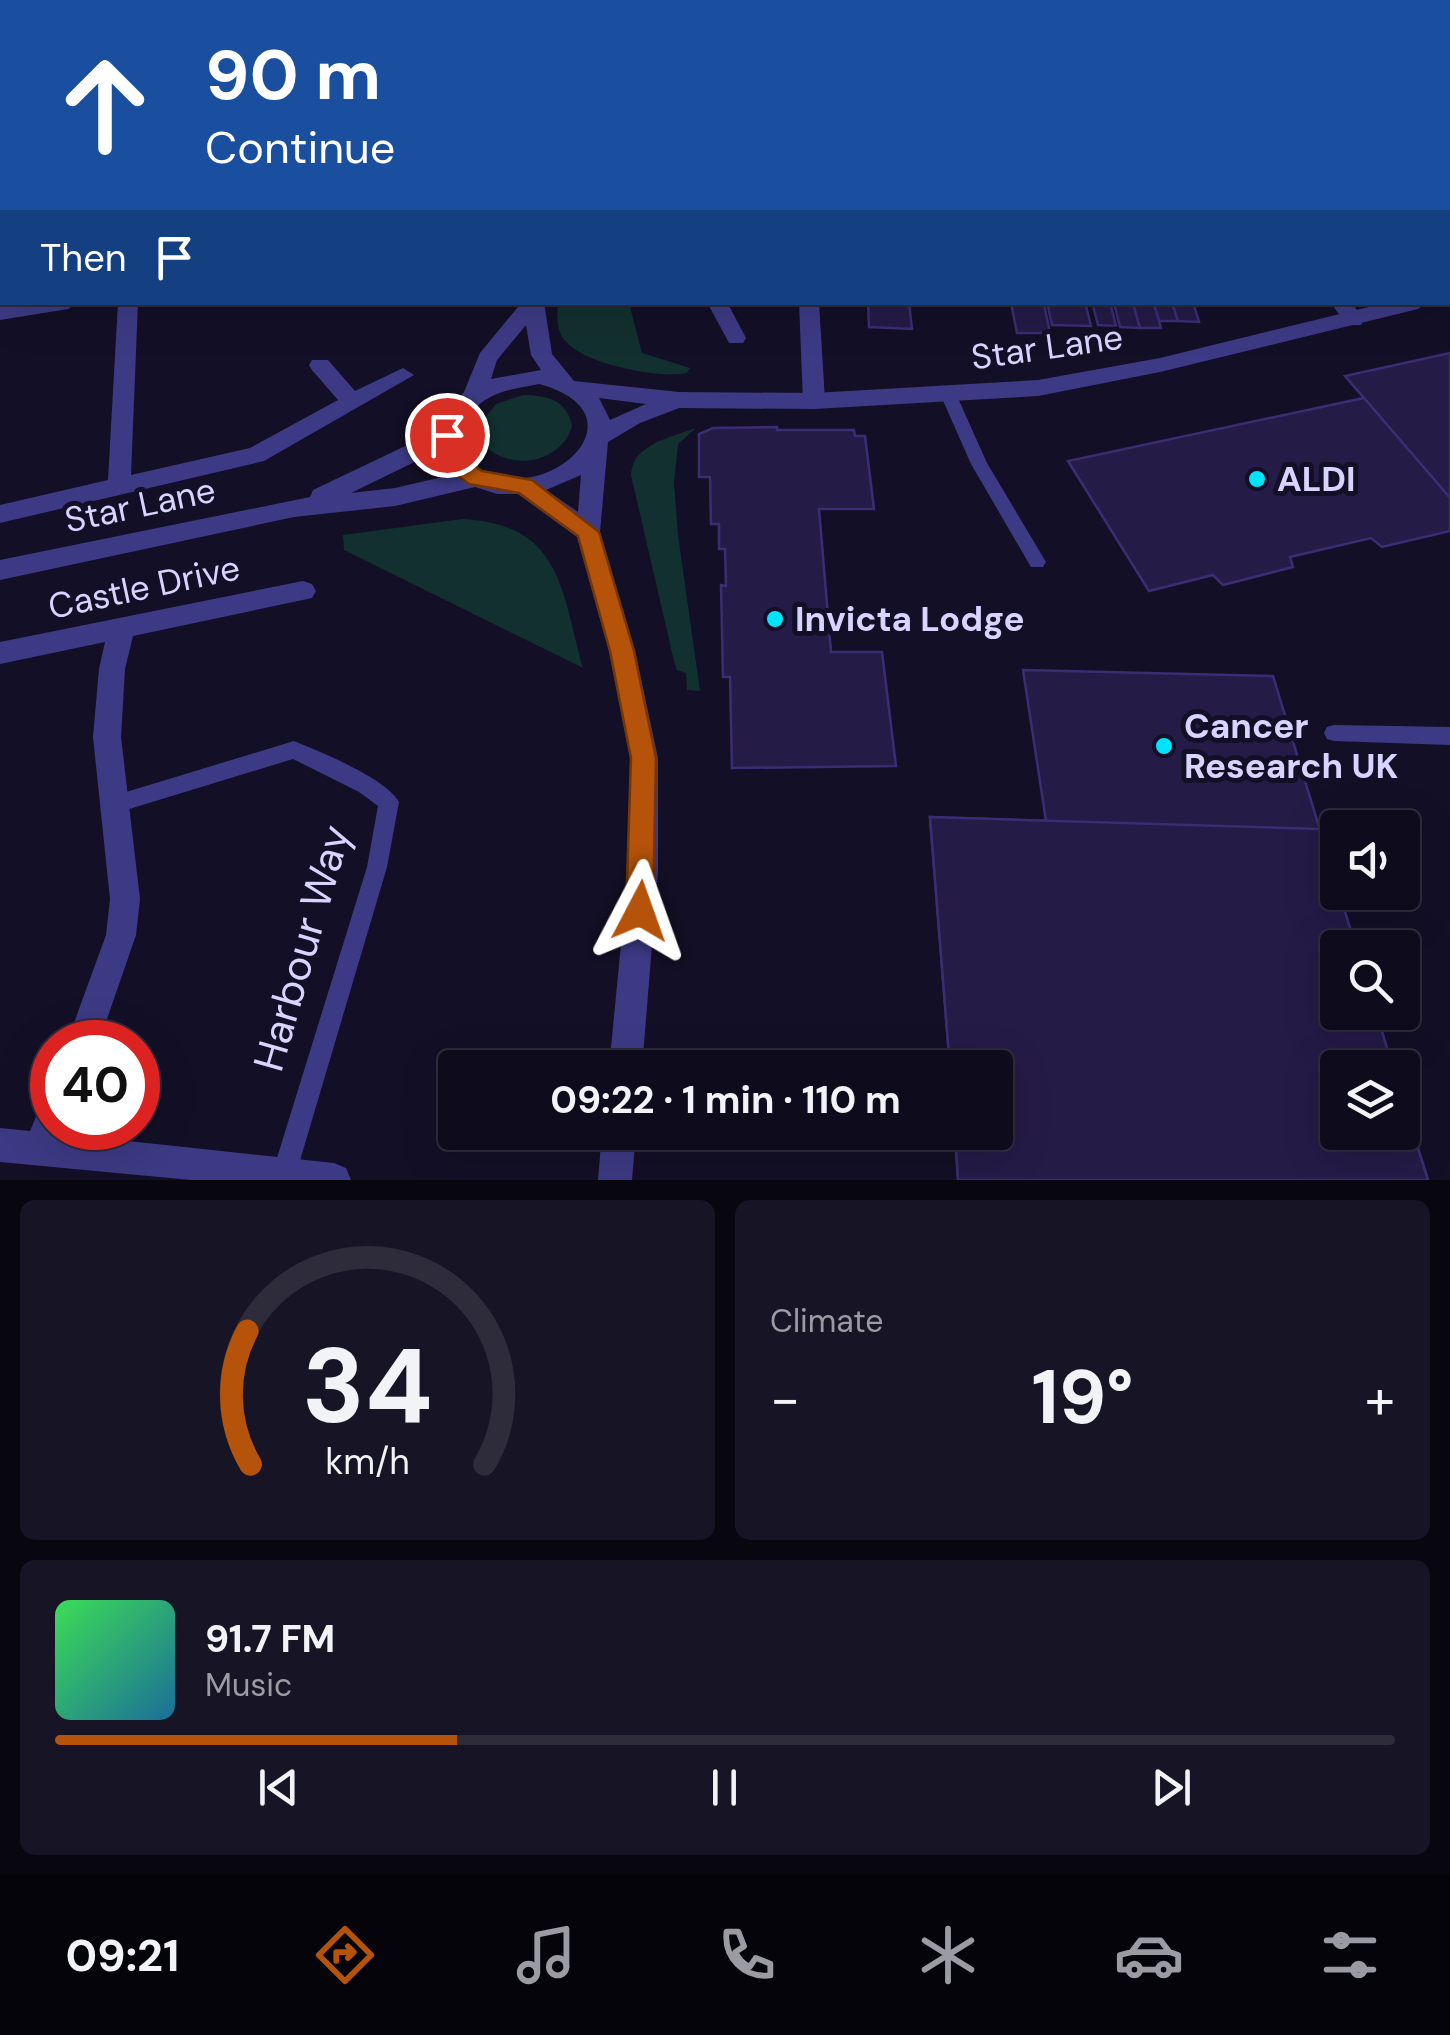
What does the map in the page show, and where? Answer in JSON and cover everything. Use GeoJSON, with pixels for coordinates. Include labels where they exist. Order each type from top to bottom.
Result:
{"type":"FeatureCollection","features":[{"type":"Feature","properties":{"kind":"street"},"geometry":{"type":"LineString","coordinates":[[0,313],[49,305]]}},
{"type":"Feature","properties":{"kind":"street"},"geometry":{"type":"LineString","coordinates":[[119,488],[128,305]]}},
{"type":"Feature","properties":{"kind":"street"},"geometry":{"type":"LineString","coordinates":[[531,305],[487,358],[474,394],[451,420],[447,435],[450,452],[460,467],[476,478],[524,486],[588,532]]}},
{"type":"Feature","properties":{"kind":"street"},"geometry":{"type":"LineString","coordinates":[[533,305],[542,355],[568,384],[591,401],[599,418],[588,532],[622,651],[644,758],[643,872],[627,1050]]}},
{"type":"Feature","properties":{"kind":"street"},"geometry":{"type":"LineString","coordinates":[[719,305],[736,338]]}},
{"type":"Feature","properties":{"kind":"street"},"geometry":{"type":"LineString","coordinates":[[809,305],[814,402]]}},
{"type":"Feature","properties":{"kind":"street","name":"Star Lane"},"geometry":{"type":"LineString","coordinates":[[568,384],[679,400],[814,402],[1038,388],[1160,366],[1347,311],[1394,305]]}},
{"type":"Feature","properties":{"kind":"street"},"geometry":{"type":"LineString","coordinates":[[320,365],[352,403]]}},
{"type":"Feature","properties":{"kind":"street"},"geometry":{"type":"LineString","coordinates":[[0,514],[256,455],[403,375]]}},
{"type":"Feature","properties":{"kind":"street"},"geometry":{"type":"LineString","coordinates":[[474,394],[516,378],[568,384]]}},
{"type":"Feature","properties":{"kind":"street","name":"Star Lane"},"geometry":{"type":"LineString","coordinates":[[597,441],[632,416],[679,400]]}},
{"type":"Feature","properties":{"kind":"street","name":"Star Lane"},"geometry":{"type":"LineString","coordinates":[[294,508],[384,469],[447,435]]}},
{"type":"Feature","properties":{"kind":"street"},"geometry":{"type":"LineString","coordinates":[[524,486],[568,472],[584,460],[597,441]]}},
{"type":"Feature","properties":{"kind":"street","name":"Star Lane"},"geometry":{"type":"LineString","coordinates":[[0,570],[294,508],[395,497],[476,478]]}},
{"type":"Feature","properties":{"kind":"street","name":"Castle Drive"},"geometry":{"type":"LineString","coordinates":[[0,654],[303,591]]}},
{"type":"Feature","properties":{"kind":"street"},"geometry":{"type":"LineString","coordinates":[[91,1020],[121,935],[124,871],[113,806],[108,703],[122,627]]}},
{"type":"Feature","properties":{"kind":"street"},"geometry":{"type":"LineString","coordinates":[[0,1145],[30,1138]]}},
{"type":"Feature","properties":{"kind":"street"},"geometry":{"type":"LineString","coordinates":[[119,1150],[223,1173],[334,1180]]}},
{"type":"Feature","properties":{"kind":"street"},"geometry":{"type":"LineString","coordinates":[[615,1180],[618,1150]]}},
{"type":"Feature","properties":{"kind":"lane"},"geometry":{"type":"LineString","coordinates":[[949,396],[980,464],[1037,562]]}},
{"type":"Feature","properties":{"kind":"lane"},"geometry":{"type":"LineString","coordinates":[[1334,732],[1450,736]]}},
{"type":"Feature","properties":{"kind":"lane","name":"Harbour Way"},"geometry":{"type":"LineString","coordinates":[[113,806],[294,750],[389,802],[377,867],[284,1174]]}},
{"type":"Feature","properties":{"kind":"green space"},"geometry":{"type":"Polygon","coordinates":[[[558,305],[630,305],[642,353],[690,368],[687,373],[659,374],[605,363],[565,341],[558,323],[558,305]]]}},
{"type":"Feature","properties":{"kind":"green space"},"geometry":{"type":"Polygon","coordinates":[[[523,395],[555,401],[566,410],[572,426],[557,449],[546,456],[520,461],[494,453],[483,444],[481,423],[496,404],[523,395]]]}},
{"type":"Feature","properties":{"kind":"green space"},"geometry":{"type":"Polygon","coordinates":[[[696,428],[678,444],[674,482],[700,691],[687,690],[686,673],[677,670],[674,661],[631,475],[633,464],[646,449],[696,428]]]}},
{"type":"Feature","properties":{"kind":"green space"},"geometry":{"type":"Polygon","coordinates":[[[462,519],[520,533],[538,547],[561,587],[583,668],[344,550],[343,535],[462,519]]]}},
{"type":"Feature","properties":{"kind":"building"},"geometry":{"type":"Polygon","coordinates":[[[868,305],[909,305],[912,329],[869,327],[868,305]]]}},
{"type":"Feature","properties":{"kind":"building"},"geometry":{"type":"Polygon","coordinates":[[[1011,305],[1044,305],[1050,333],[1017,333],[1011,305]]]}},
{"type":"Feature","properties":{"kind":"building"},"geometry":{"type":"Polygon","coordinates":[[[1048,305],[1086,305],[1091,326],[1052,325],[1048,305]]]}},
{"type":"Feature","properties":{"kind":"building"},"geometry":{"type":"Polygon","coordinates":[[[1093,305],[1111,305],[1116,326],[1098,325],[1093,305]]]}},
{"type":"Feature","properties":{"kind":"building"},"geometry":{"type":"Polygon","coordinates":[[[1114,305],[1134,305],[1140,328],[1120,327],[1114,305]]]}},
{"type":"Feature","properties":{"kind":"building"},"geometry":{"type":"Polygon","coordinates":[[[1134,305],[1154,305],[1161,328],[1140,328],[1134,305]]]}},
{"type":"Feature","properties":{"kind":"building"},"geometry":{"type":"Polygon","coordinates":[[[1154,305],[1173,305],[1178,321],[1159,321],[1154,305]]]}},
{"type":"Feature","properties":{"kind":"building"},"geometry":{"type":"Polygon","coordinates":[[[1173,305],[1194,305],[1199,322],[1178,321],[1173,305]]]}},
{"type":"Feature","properties":{"kind":"building"},"geometry":{"type":"Polygon","coordinates":[[[1450,353],[1450,498],[1345,376],[1450,353]]]}},
{"type":"Feature","properties":{"kind":"building","name":"ALDI"},"geometry":{"type":"Polygon","coordinates":[[[1364,398],[1450,498],[1450,531],[1382,547],[1371,538],[1290,557],[1293,567],[1223,585],[1213,575],[1149,591],[1068,461],[1364,398]]]}},
{"type":"Feature","properties":{"kind":"building","name":"Invicta Lodge"},"geometry":{"type":"Polygon","coordinates":[[[713,428],[854,430],[855,436],[865,436],[874,509],[819,509],[831,652],[882,652],[896,766],[732,768],[730,677],[723,677],[721,585],[726,586],[725,549],[719,549],[719,524],[711,524],[710,477],[699,477],[699,434],[713,428]]]}},
{"type":"Feature","properties":{"kind":"building"},"geometry":{"type":"Polygon","coordinates":[[[1023,670],[1273,676],[1320,830],[1320,910],[1344,910],[1351,930],[1320,930],[1320,1030],[1381,1030],[1388,1050],[1320,1050],[1320,1150],[1418,1150],[1428,1180],[958,1180],[956,1150],[1013,1150],[1013,1050],[949,1050],[930,817],[1046,821],[1023,670]]]}},
{"type":"Feature","properties":{"kind":"building"},"geometry":{"type":"Polygon","coordinates":[[[930,817],[1320,829],[1320,910],[1345,910],[1351,930],[1320,930],[1320,1030],[1381,1030],[1388,1050],[1320,1050],[1320,1150],[1418,1150],[1428,1180],[958,1180],[956,1150],[1013,1150],[1013,1050],[949,1050],[930,817]]]}},
{"type":"Feature","properties":{"kind":"place","name":"ALDI"},"geometry":{"type":"Point","coordinates":[1257,479]}},
{"type":"Feature","properties":{"kind":"place","name":"Invicta Lodge"},"geometry":{"type":"Point","coordinates":[775,619]}},
{"type":"Feature","properties":{"kind":"place","name":"Cancer Research UK"},"geometry":{"type":"Point","coordinates":[1164,746]}},
{"type":"Feature","properties":{"kind":"route"},"geometry":{"type":"LineString","coordinates":[[447,435],[450,452],[460,467],[491,484],[524,486],[588,532],[622,651],[644,758],[640,911]]}}]}
